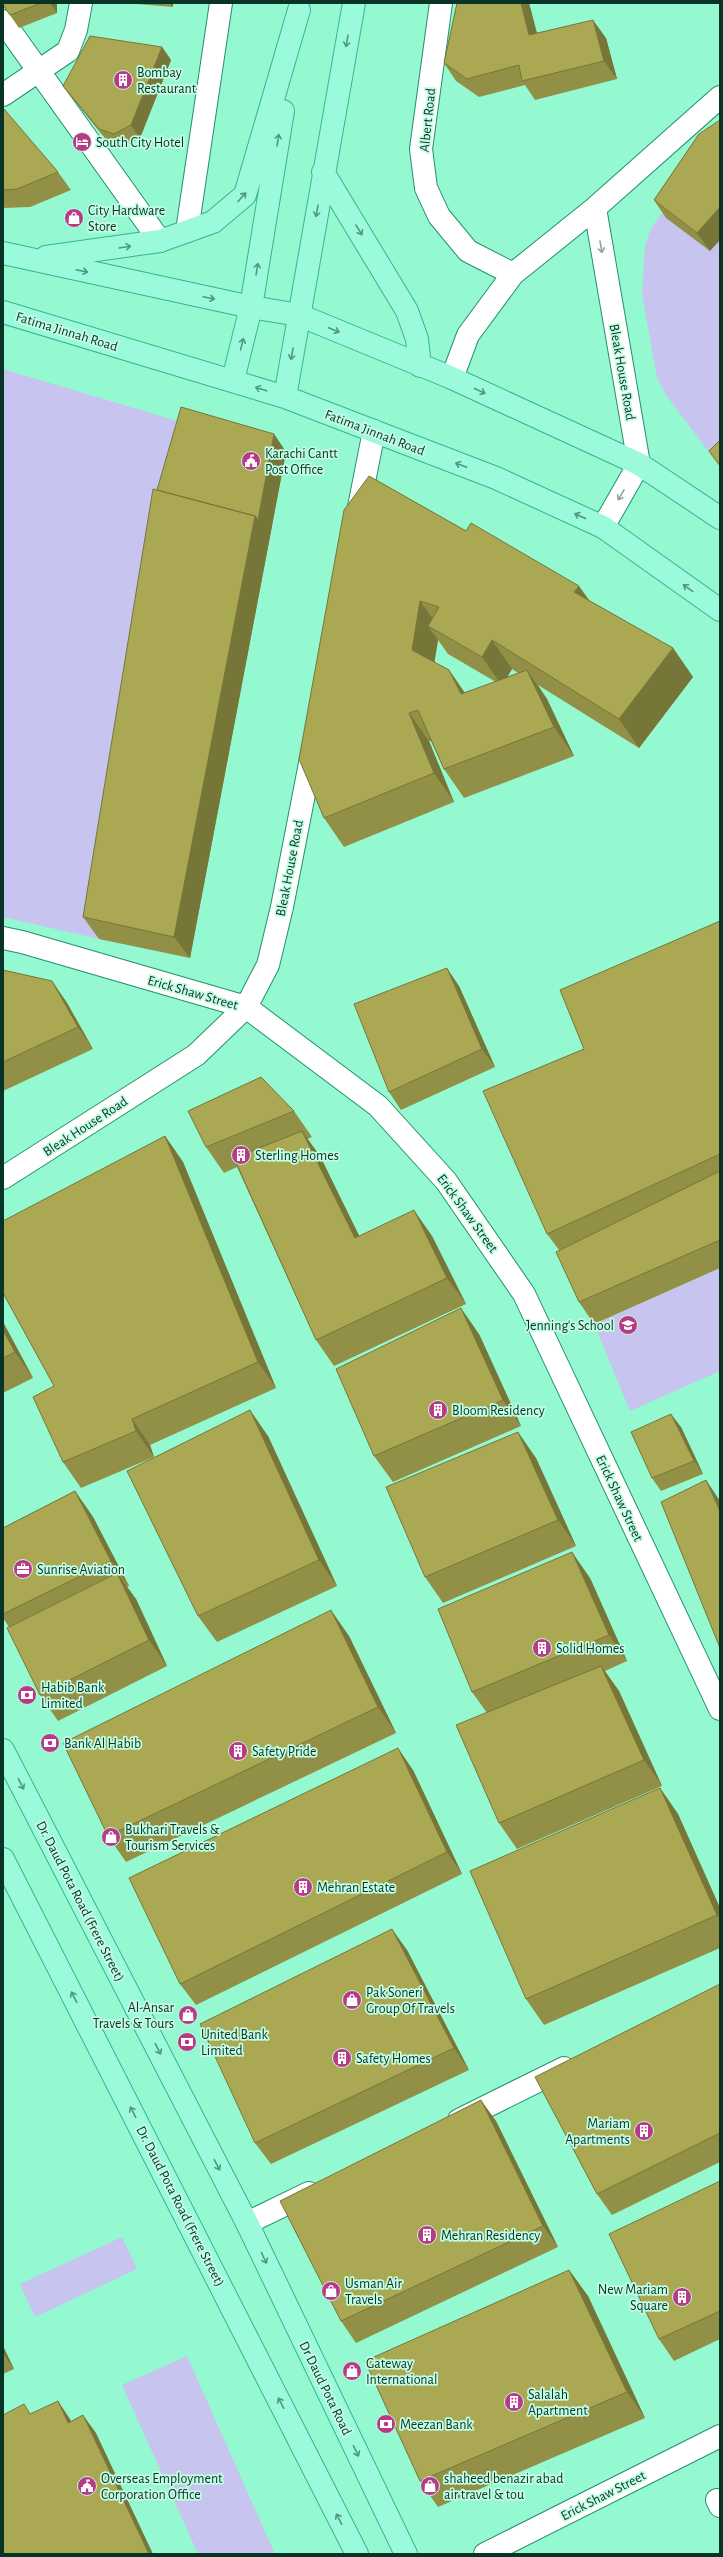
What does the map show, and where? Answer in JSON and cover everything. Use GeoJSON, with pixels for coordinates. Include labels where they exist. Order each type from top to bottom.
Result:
{"type":"FeatureCollection","features":[{"type":"Feature","properties":{"kind":"main road"},"geometry":{"type":"LineString","coordinates":[[285,397],[354,3]]}},
{"type":"Feature","properties":{"kind":"main road"},"geometry":{"type":"LineString","coordinates":[[31,260],[160,241],[213,222],[245,195],[299,7]]}},
{"type":"Feature","properties":{"kind":"main road"},"geometry":{"type":"LineString","coordinates":[[233,380],[251,307],[299,7]]}},
{"type":"Feature","properties":{"kind":"main road"},"geometry":{"type":"LineString","coordinates":[[324,172],[407,310],[417,339],[420,366]]}},
{"type":"Feature","properties":{"kind":"main road"},"geometry":{"type":"LineString","coordinates":[[3,253],[299,316],[452,378],[639,464],[720,518]]}},
{"type":"Feature","properties":{"kind":"main road","name":"Fatima Jinnah Road"},"geometry":{"type":"LineString","coordinates":[[3,312],[233,380],[285,397],[496,478],[603,527],[720,610]]}},
{"type":"Feature","properties":{"kind":"main road","name":"Dr. Daud Pota Road (Frere Street)"},"geometry":{"type":"LineString","coordinates":[[3,1750],[247,2223]]}},
{"type":"Feature","properties":{"kind":"main road","name":"Dr. Daud Pota Road (Frere Street)"},"geometry":{"type":"LineString","coordinates":[[3,1859],[357,2554]]}},
{"type":"Feature","properties":{"kind":"main road","name":"Dr Daud Pota Road"},"geometry":{"type":"LineString","coordinates":[[247,2223],[406,2554]]}},
{"type":"Feature","properties":{"kind":"street"},"geometry":{"type":"LineString","coordinates":[[3,95],[68,51],[76,30],[81,3]]}},
{"type":"Feature","properties":{"kind":"street"},"geometry":{"type":"LineString","coordinates":[[187,231],[221,3]]}},
{"type":"Feature","properties":{"kind":"street","name":"Albert Road"},"geometry":{"type":"LineString","coordinates":[[441,3],[421,150],[426,188],[439,216],[450,232],[468,251],[513,274]]}},
{"type":"Feature","properties":{"kind":"street"},"geometry":{"type":"LineString","coordinates":[[3,21],[160,241]]}},
{"type":"Feature","properties":{"kind":"street"},"geometry":{"type":"LineString","coordinates":[[452,378],[468,335],[513,274],[595,208],[720,96]]}},
{"type":"Feature","properties":{"kind":"street","name":"Bleak House Road"},"geometry":{"type":"LineString","coordinates":[[595,208],[639,464]]}},
{"type":"Feature","properties":{"kind":"street"},"geometry":{"type":"LineString","coordinates":[[354,532],[374,431]]}},
{"type":"Feature","properties":{"kind":"street"},"geometry":{"type":"LineString","coordinates":[[603,527],[639,464]]}},
{"type":"Feature","properties":{"kind":"street","name":"Bleak House Road"},"geometry":{"type":"LineString","coordinates":[[3,1178],[196,1055],[246,1008],[268,965],[282,907],[317,727]]}},
{"type":"Feature","properties":{"kind":"street","name":"Erick Shaw Street"},"geometry":{"type":"LineString","coordinates":[[3,938],[22,942],[246,1008],[378,1106],[446,1181],[524,1294],[720,1709]]}},
{"type":"Feature","properties":{"kind":"street"},"geometry":{"type":"LineString","coordinates":[[440,2128],[584,2059]]}},
{"type":"Feature","properties":{"kind":"street"},"geometry":{"type":"LineString","coordinates":[[247,2223],[326,2184]]}},
{"type":"Feature","properties":{"kind":"street","name":"Erick Shaw Street"},"geometry":{"type":"LineString","coordinates":[[485,2554],[720,2436]]}},
{"type":"Feature","properties":{"kind":"shaded area"},"geometry":{"type":"Polygon","coordinates":[[[720,141],[720,467],[666,395],[657,378],[642,294],[645,247],[650,230],[706,149],[720,141]]]}},
{"type":"Feature","properties":{"kind":"shaded area"},"geometry":{"type":"Polygon","coordinates":[[[3,369],[194,426],[99,939],[3,917],[3,369]]]}},
{"type":"Feature","properties":{"kind":"shaded area"},"geometry":{"type":"Polygon","coordinates":[[[720,1268],[720,1371],[630,1411],[594,1324],[720,1268]]]}},
{"type":"Feature","properties":{"kind":"shaded area"},"geometry":{"type":"Polygon","coordinates":[[[122,2237],[137,2269],[35,2317],[20,2284],[122,2237]]]}},
{"type":"Feature","properties":{"kind":"shaded area"},"geometry":{"type":"Polygon","coordinates":[[[187,2356],[275,2554],[198,2554],[122,2385],[187,2356]]]}},
{"type":"Feature","properties":{"kind":"building"},"geometry":{"type":"Polygon","coordinates":[[[3,3],[41,3],[10,15],[3,3]]]}},
{"type":"Feature","properties":{"kind":"building"},"geometry":{"type":"Polygon","coordinates":[[[457,3],[521,3],[529,35],[593,20],[604,61],[522,81],[519,65],[467,79],[444,63],[457,3]]]}},
{"type":"Feature","properties":{"kind":"building","name":"Bombay Restaurant"},"geometry":{"type":"Polygon","coordinates":[[[90,36],[162,47],[131,125],[114,134],[99,129],[63,86],[90,36]]]}},
{"type":"Feature","properties":{"kind":"building"},"geometry":{"type":"Polygon","coordinates":[[[3,109],[58,172],[17,189],[3,190],[3,109]]]}},
{"type":"Feature","properties":{"kind":"building"},"geometry":{"type":"Polygon","coordinates":[[[720,120],[720,207],[697,233],[654,200],[699,134],[720,120]]]}},
{"type":"Feature","properties":{"kind":"building"},"geometry":{"type":"Polygon","coordinates":[[[181,407],[274,434],[258,520],[255,516],[157,490],[181,407]]]}},
{"type":"Feature","properties":{"kind":"building"},"geometry":{"type":"Polygon","coordinates":[[[720,440],[720,466],[709,451],[720,440]]]}},
{"type":"Feature","properties":{"kind":"building"},"geometry":{"type":"Polygon","coordinates":[[[369,476],[466,531],[471,523],[579,586],[574,592],[673,648],[619,719],[492,640],[482,657],[428,626],[439,607],[420,601],[412,650],[449,670],[461,694],[527,670],[554,727],[444,769],[418,710],[409,713],[434,773],[324,818],[299,759],[344,510],[369,476]]]}},
{"type":"Feature","properties":{"kind":"building"},"geometry":{"type":"Polygon","coordinates":[[[153,489],[255,516],[174,937],[83,917],[153,489]]]}},
{"type":"Feature","properties":{"kind":"building"},"geometry":{"type":"Polygon","coordinates":[[[720,921],[720,1154],[547,1234],[483,1091],[584,1049],[560,990],[720,921]]]}},
{"type":"Feature","properties":{"kind":"building"},"geometry":{"type":"Polygon","coordinates":[[[447,968],[482,1049],[389,1092],[354,1004],[447,968]]]}},
{"type":"Feature","properties":{"kind":"building"},"geometry":{"type":"Polygon","coordinates":[[[3,970],[52,981],[78,1027],[3,1062],[3,970]]]}},
{"type":"Feature","properties":{"kind":"building"},"geometry":{"type":"Polygon","coordinates":[[[261,1077],[294,1111],[206,1147],[188,1111],[261,1077]]]}},
{"type":"Feature","properties":{"kind":"building"},"geometry":{"type":"Polygon","coordinates":[[[302,1131],[355,1238],[414,1210],[447,1278],[316,1340],[234,1158],[302,1131]]]}},
{"type":"Feature","properties":{"kind":"building"},"geometry":{"type":"Polygon","coordinates":[[[165,1136],[258,1362],[132,1419],[136,1431],[63,1462],[33,1397],[54,1386],[3,1293],[3,1221],[165,1136]]]}},
{"type":"Feature","properties":{"kind":"building"},"geometry":{"type":"Polygon","coordinates":[[[720,1171],[720,1240],[579,1302],[556,1252],[720,1171]]]}},
{"type":"Feature","properties":{"kind":"building","name":"Bloom Residency"},"geometry":{"type":"Polygon","coordinates":[[[461,1308],[503,1400],[374,1456],[336,1369],[461,1308]]]}},
{"type":"Feature","properties":{"kind":"building"},"geometry":{"type":"Polygon","coordinates":[[[3,1330],[15,1352],[3,1358],[3,1330]]]}},
{"type":"Feature","properties":{"kind":"building"},"geometry":{"type":"Polygon","coordinates":[[[250,1410],[319,1560],[198,1616],[127,1471],[250,1410]]]}},
{"type":"Feature","properties":{"kind":"building"},"geometry":{"type":"Polygon","coordinates":[[[671,1414],[694,1461],[652,1478],[631,1432],[671,1414]]]}},
{"type":"Feature","properties":{"kind":"building"},"geometry":{"type":"Polygon","coordinates":[[[518,1432],[558,1520],[425,1577],[386,1487],[518,1432]]]}},
{"type":"Feature","properties":{"kind":"building"},"geometry":{"type":"Polygon","coordinates":[[[706,1480],[720,1511],[720,1648],[661,1502],[706,1480]]]}},
{"type":"Feature","properties":{"kind":"building"},"geometry":{"type":"Polygon","coordinates":[[[75,1491],[111,1561],[3,1614],[3,1528],[75,1491]]]}},
{"type":"Feature","properties":{"kind":"building","name":"Solid Homes"},"geometry":{"type":"Polygon","coordinates":[[[572,1552],[609,1635],[472,1692],[438,1609],[572,1552]]]}},
{"type":"Feature","properties":{"kind":"building"},"geometry":{"type":"Polygon","coordinates":[[[117,1573],[149,1640],[40,1695],[7,1628],[117,1573]]]}},
{"type":"Feature","properties":{"kind":"building","name":"Safety Pride"},"geometry":{"type":"Polygon","coordinates":[[[331,1610],[378,1707],[108,1836],[63,1743],[331,1610]]]}},
{"type":"Feature","properties":{"kind":"building"},"geometry":{"type":"Polygon","coordinates":[[[601,1666],[644,1760],[499,1823],[456,1725],[601,1666]]]}},
{"type":"Feature","properties":{"kind":"building","name":"Mehran Estate"},"geometry":{"type":"Polygon","coordinates":[[[398,1748],[447,1852],[180,1984],[129,1878],[398,1748]]]}},
{"type":"Feature","properties":{"kind":"building"},"geometry":{"type":"Polygon","coordinates":[[[660,1788],[717,1915],[526,1999],[470,1871],[660,1788]]]}},
{"type":"Feature","properties":{"kind":"building","name":"Safety Homes"},"geometry":{"type":"Polygon","coordinates":[[[392,1929],[454,2048],[255,2143],[200,2024],[392,1929]]]}},
{"type":"Feature","properties":{"kind":"building","name":"Mariam Apartments"},"geometry":{"type":"Polygon","coordinates":[[[720,1984],[720,2133],[597,2194],[535,2077],[720,1984]]]}},
{"type":"Feature","properties":{"kind":"building","name":"Mehran Residency"},"geometry":{"type":"Polygon","coordinates":[[[481,2100],[543,2226],[341,2321],[280,2201],[481,2100]]]}},
{"type":"Feature","properties":{"kind":"building","name":"New Mariam Square"},"geometry":{"type":"Polygon","coordinates":[[[720,2181],[720,2311],[659,2339],[609,2234],[720,2181]]]}},
{"type":"Feature","properties":{"kind":"building","name":"Salalah Apartment"},"geometry":{"type":"Polygon","coordinates":[[[569,2270],[627,2392],[420,2481],[365,2361],[569,2270]]]}},
{"type":"Feature","properties":{"kind":"building"},"geometry":{"type":"Polygon","coordinates":[[[58,2401],[68,2423],[83,2415],[149,2554],[3,2554],[3,2415],[24,2404],[30,2414],[58,2401]]]}},
{"type":"Feature","properties":{"kind":"place","name":"Bombay Restaurant"},"geometry":{"type":"Point","coordinates":[123,80]}},
{"type":"Feature","properties":{"kind":"place","name":"South City Hotel"},"geometry":{"type":"Point","coordinates":[82,142]}},
{"type":"Feature","properties":{"kind":"place","name":"City Hardware Store"},"geometry":{"type":"Point","coordinates":[74,218]}},
{"type":"Feature","properties":{"kind":"place","name":"Karachi Cantt Post Office"},"geometry":{"type":"Point","coordinates":[251,461]}},
{"type":"Feature","properties":{"kind":"place","name":"Sterling Homes"},"geometry":{"type":"Point","coordinates":[241,1155]}},
{"type":"Feature","properties":{"kind":"place","name":"Jenning's School"},"geometry":{"type":"Point","coordinates":[628,1325]}},
{"type":"Feature","properties":{"kind":"place","name":"Bloom Residency"},"geometry":{"type":"Point","coordinates":[438,1410]}},
{"type":"Feature","properties":{"kind":"place","name":"Sunrise Aviation"},"geometry":{"type":"Point","coordinates":[23,1569]}},
{"type":"Feature","properties":{"kind":"place","name":"Solid Homes"},"geometry":{"type":"Point","coordinates":[542,1648]}},
{"type":"Feature","properties":{"kind":"place","name":"Habib Bank Limited"},"geometry":{"type":"Point","coordinates":[27,1695]}},
{"type":"Feature","properties":{"kind":"place","name":"Bank Al Habib"},"geometry":{"type":"Point","coordinates":[50,1743]}},
{"type":"Feature","properties":{"kind":"place","name":"Safety Pride"},"geometry":{"type":"Point","coordinates":[238,1751]}},
{"type":"Feature","properties":{"kind":"place","name":"Bukhari Travels & Tourism Services"},"geometry":{"type":"Point","coordinates":[111,1837]}},
{"type":"Feature","properties":{"kind":"place","name":"Mehran Estate"},"geometry":{"type":"Point","coordinates":[303,1887]}},
{"type":"Feature","properties":{"kind":"place","name":"Pak Soneri Group Of Travels"},"geometry":{"type":"Point","coordinates":[352,2000]}},
{"type":"Feature","properties":{"kind":"place","name":"Al-Ansar Travels & Tours"},"geometry":{"type":"Point","coordinates":[188,2015]}},
{"type":"Feature","properties":{"kind":"place","name":"United Bank Limited"},"geometry":{"type":"Point","coordinates":[187,2042]}},
{"type":"Feature","properties":{"kind":"place","name":"Safety Homes"},"geometry":{"type":"Point","coordinates":[342,2058]}},
{"type":"Feature","properties":{"kind":"place","name":"Mariam Apartments"},"geometry":{"type":"Point","coordinates":[644,2131]}},
{"type":"Feature","properties":{"kind":"place","name":"Mehran Residency"},"geometry":{"type":"Point","coordinates":[427,2235]}},
{"type":"Feature","properties":{"kind":"place","name":"Usman Air Travels"},"geometry":{"type":"Point","coordinates":[331,2291]}},
{"type":"Feature","properties":{"kind":"place","name":"New Mariam Square"},"geometry":{"type":"Point","coordinates":[682,2297]}},
{"type":"Feature","properties":{"kind":"place","name":"Gateway International"},"geometry":{"type":"Point","coordinates":[352,2371]}},
{"type":"Feature","properties":{"kind":"place","name":"Salalah Apartment"},"geometry":{"type":"Point","coordinates":[514,2402]}},
{"type":"Feature","properties":{"kind":"place","name":"Meezan Bank"},"geometry":{"type":"Point","coordinates":[386,2424]}},
{"type":"Feature","properties":{"kind":"place","name":"Overseas Employment Corporation Office"},"geometry":{"type":"Point","coordinates":[87,2486]}},
{"type":"Feature","properties":{"kind":"place","name":"shaheed benazir abad air travel & tou"},"geometry":{"type":"Point","coordinates":[430,2486]}}]}
